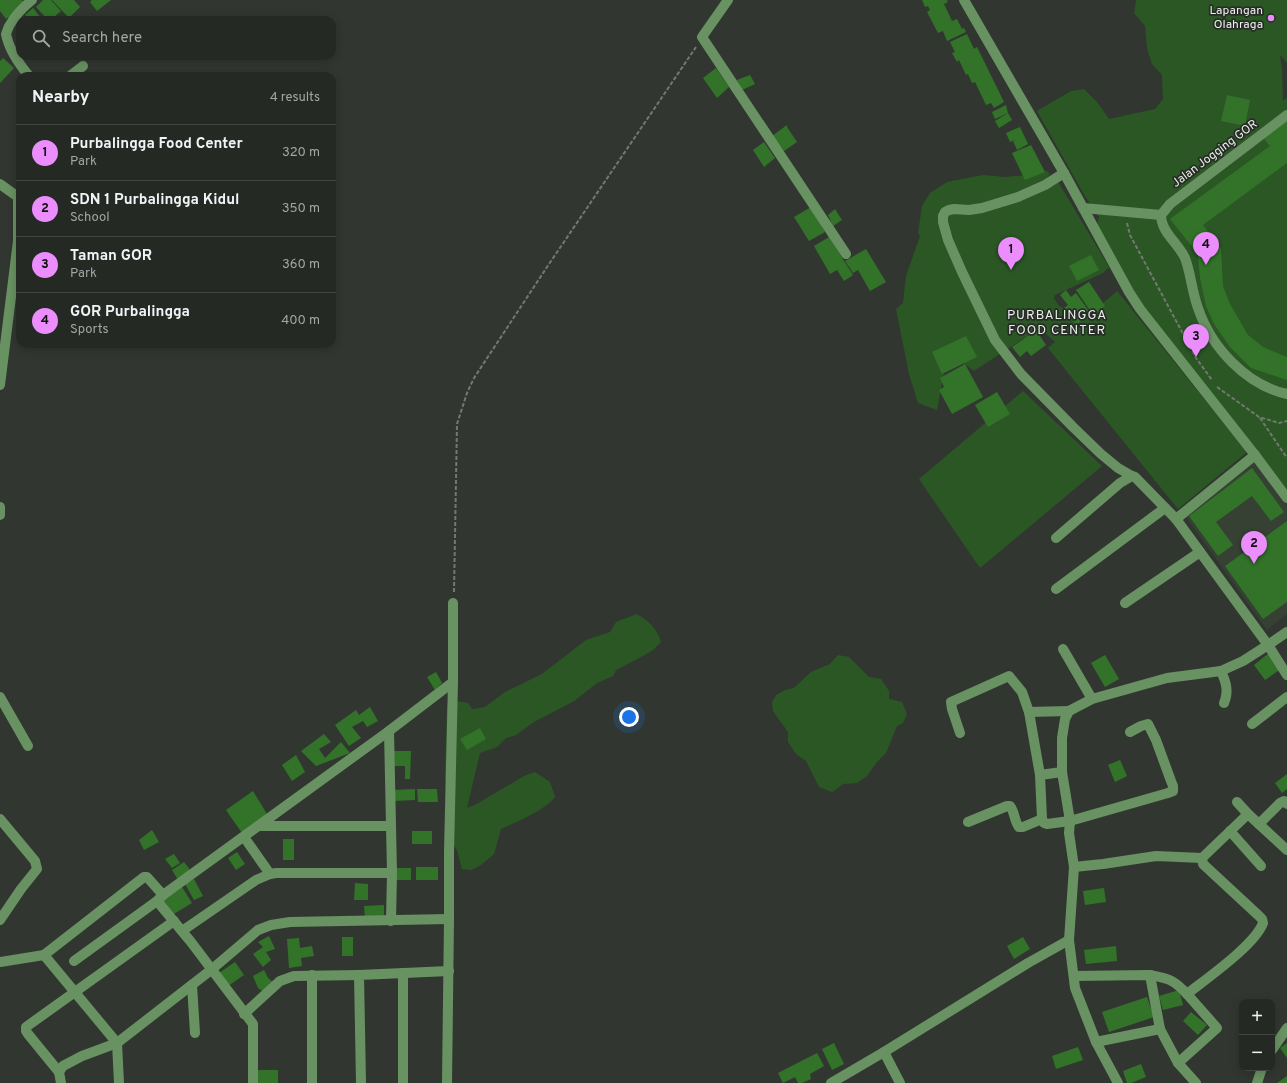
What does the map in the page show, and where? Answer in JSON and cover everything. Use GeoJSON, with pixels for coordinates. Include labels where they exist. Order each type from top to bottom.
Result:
{"type":"FeatureCollection","features":[{"type":"Feature","properties":{"kind":"street"},"geometry":{"type":"LineString","coordinates":[[16,58],[11,50],[6,34],[7,30],[18,12],[32,0]]}},
{"type":"Feature","properties":{"kind":"street"},"geometry":{"type":"LineString","coordinates":[[728,0],[702,37],[846,254]]}},
{"type":"Feature","properties":{"kind":"street"},"geometry":{"type":"LineString","coordinates":[[964,0],[1064,173],[1129,292],[1140,309],[1287,498]]}},
{"type":"Feature","properties":{"kind":"street"},"geometry":{"type":"LineString","coordinates":[[17,60],[26,72]]}},
{"type":"Feature","properties":{"kind":"street"},"geometry":{"type":"LineString","coordinates":[[75,72],[83,66]]}},
{"type":"Feature","properties":{"kind":"street","name":"Jalan Jogging GOR"},"geometry":{"type":"LineString","coordinates":[[1161,215],[1170,204],[1287,116]]}},
{"type":"Feature","properties":{"kind":"street"},"geometry":{"type":"LineString","coordinates":[[1064,173],[1045,185],[1018,197],[982,208],[969,210],[954,209],[945,212],[943,222],[948,240],[962,272],[995,340],[1020,374],[1073,428],[1118,468],[1135,477],[1176,519],[1268,645],[1287,674]]}},
{"type":"Feature","properties":{"kind":"street"},"geometry":{"type":"LineString","coordinates":[[0,184],[16,194]]}},
{"type":"Feature","properties":{"kind":"street"},"geometry":{"type":"LineString","coordinates":[[1083,208],[1161,215],[1161,222],[1164,229],[1182,251],[1189,268],[1198,308],[1205,325],[1216,343],[1230,360],[1244,373],[1264,385],[1287,394]]}},
{"type":"Feature","properties":{"kind":"street"},"geometry":{"type":"LineString","coordinates":[[0,385],[16,257]]}},
{"type":"Feature","properties":{"kind":"street"},"geometry":{"type":"LineString","coordinates":[[1176,519],[1255,455]]}},
{"type":"Feature","properties":{"kind":"street"},"geometry":{"type":"LineString","coordinates":[[1056,538],[1120,483],[1132,476]]}},
{"type":"Feature","properties":{"kind":"street"},"geometry":{"type":"LineString","coordinates":[[0,507],[0,515]]}},
{"type":"Feature","properties":{"kind":"street"},"geometry":{"type":"LineString","coordinates":[[1056,589],[1165,508]]}},
{"type":"Feature","properties":{"kind":"street"},"geometry":{"type":"LineString","coordinates":[[1125,603],[1200,552]]}},
{"type":"Feature","properties":{"kind":"street"},"geometry":{"type":"LineString","coordinates":[[447,1083],[449,971],[448,852],[453,682],[453,603]]}},
{"type":"Feature","properties":{"kind":"street"},"geometry":{"type":"LineString","coordinates":[[1034,711],[1069,711],[1092,699],[1167,678],[1221,671],[1243,661],[1287,633]]}},
{"type":"Feature","properties":{"kind":"street"},"geometry":{"type":"LineString","coordinates":[[1063,649],[1092,699]]}},
{"type":"Feature","properties":{"kind":"street"},"geometry":{"type":"LineString","coordinates":[[1221,671],[1226,683],[1227,696],[1224,703]]}},
{"type":"Feature","properties":{"kind":"street"},"geometry":{"type":"LineString","coordinates":[[960,733],[952,708],[952,702],[1009,676],[1022,692],[1034,711],[1043,775],[1045,822]]}},
{"type":"Feature","properties":{"kind":"street"},"geometry":{"type":"LineString","coordinates":[[74,960],[389,731],[453,682]]}},
{"type":"Feature","properties":{"kind":"street"},"geometry":{"type":"LineString","coordinates":[[0,697],[28,746]]}},
{"type":"Feature","properties":{"kind":"street"},"geometry":{"type":"LineString","coordinates":[[1252,724],[1287,697]]}},
{"type":"Feature","properties":{"kind":"street"},"geometry":{"type":"LineString","coordinates":[[1069,711],[1063,727],[1060,772],[1074,867],[1069,940],[1075,988],[1096,1042],[1118,1083]]}},
{"type":"Feature","properties":{"kind":"street"},"geometry":{"type":"LineString","coordinates":[[968,822],[1007,806],[1010,806],[1012,809],[1019,827],[1045,822],[1068,821],[1173,791],[1173,786],[1156,740],[1148,724],[1130,732]]}},
{"type":"Feature","properties":{"kind":"street"},"geometry":{"type":"LineString","coordinates":[[389,731],[392,873],[391,920]]}},
{"type":"Feature","properties":{"kind":"street"},"geometry":{"type":"LineString","coordinates":[[1043,775],[1060,772]]}},
{"type":"Feature","properties":{"kind":"street"},"geometry":{"type":"LineString","coordinates":[[1259,824],[1280,802],[1284,801],[1287,804]]}},
{"type":"Feature","properties":{"kind":"street"},"geometry":{"type":"LineString","coordinates":[[1237,802],[1287,850]]}},
{"type":"Feature","properties":{"kind":"street"},"geometry":{"type":"LineString","coordinates":[[1074,867],[1156,856],[1202,858],[1248,814]]}},
{"type":"Feature","properties":{"kind":"street"},"geometry":{"type":"LineString","coordinates":[[0,819],[35,861],[37,869],[21,889],[0,920]]}},
{"type":"Feature","properties":{"kind":"street"},"geometry":{"type":"LineString","coordinates":[[258,826],[391,826]]}},
{"type":"Feature","properties":{"kind":"street"},"geometry":{"type":"LineString","coordinates":[[1230,831],[1261,866]]}},
{"type":"Feature","properties":{"kind":"street"},"geometry":{"type":"LineString","coordinates":[[244,837],[270,874]]}},
{"type":"Feature","properties":{"kind":"street"},"geometry":{"type":"LineString","coordinates":[[1187,994],[1234,956],[1258,933],[1263,923],[1262,919],[1258,915],[1203,864],[1202,858]]}},
{"type":"Feature","properties":{"kind":"street"},"geometry":{"type":"LineString","coordinates":[[182,931],[256,880],[270,874],[392,873]]}},
{"type":"Feature","properties":{"kind":"street"},"geometry":{"type":"LineString","coordinates":[[0,962],[44,955],[144,877],[147,877],[174,921],[253,1024],[253,1083]]}},
{"type":"Feature","properties":{"kind":"street"},"geometry":{"type":"LineString","coordinates":[[59,1072],[63,1066],[82,1056],[117,1043],[211,970],[258,930],[271,925],[290,922],[449,919]]}},
{"type":"Feature","properties":{"kind":"street"},"geometry":{"type":"LineString","coordinates":[[61,1083],[59,1072],[28,1034],[26,1027],[174,921]]}},
{"type":"Feature","properties":{"kind":"street"},"geometry":{"type":"LineString","coordinates":[[831,1083],[1028,963],[1069,940]]}},
{"type":"Feature","properties":{"kind":"street"},"geometry":{"type":"LineString","coordinates":[[44,955],[117,1043],[119,1083]]}},
{"type":"Feature","properties":{"kind":"street"},"geometry":{"type":"LineString","coordinates":[[244,1014],[280,981],[294,976],[449,971]]}},
{"type":"Feature","properties":{"kind":"street"},"geometry":{"type":"LineString","coordinates":[[403,973],[403,1083]]}},
{"type":"Feature","properties":{"kind":"street"},"geometry":{"type":"LineString","coordinates":[[312,975],[312,1083]]}},
{"type":"Feature","properties":{"kind":"street"},"geometry":{"type":"LineString","coordinates":[[359,975],[361,1083]]}},
{"type":"Feature","properties":{"kind":"street"},"geometry":{"type":"LineString","coordinates":[[1074,976],[1150,976],[1170,979],[1181,987],[1217,1028],[1178,1063]]}},
{"type":"Feature","properties":{"kind":"street"},"geometry":{"type":"LineString","coordinates":[[1150,976],[1160,1029],[1178,1063],[1196,1083]]}},
{"type":"Feature","properties":{"kind":"street"},"geometry":{"type":"LineString","coordinates":[[192,985],[195,1034]]}},
{"type":"Feature","properties":{"kind":"street"},"geometry":{"type":"LineString","coordinates":[[1275,1046],[1287,1028]]}},
{"type":"Feature","properties":{"kind":"street"},"geometry":{"type":"LineString","coordinates":[[1096,1042],[1160,1029]]}},
{"type":"Feature","properties":{"kind":"street"},"geometry":{"type":"LineString","coordinates":[[884,1052],[900,1083]]}},
{"type":"Feature","properties":{"kind":"street"},"geometry":{"type":"LineString","coordinates":[[1257,1083],[1261,1071]]}},
{"type":"Feature","properties":{"kind":"path"},"geometry":{"type":"LineString","coordinates":[[453,603],[457,424],[467,393],[474,378],[702,37]]}},
{"type":"Feature","properties":{"kind":"path"},"geometry":{"type":"LineString","coordinates":[[1125,212],[1130,235],[1196,358],[1212,381]]}},
{"type":"Feature","properties":{"kind":"path"},"geometry":{"type":"LineString","coordinates":[[1216,386],[1259,417],[1279,423],[1287,421]]}},
{"type":"Feature","properties":{"kind":"path"},"geometry":{"type":"LineString","coordinates":[[1259,417],[1287,458]]}},
{"type":"Feature","properties":{"kind":"shaded area"},"geometry":{"type":"Polygon","coordinates":[[[1255,462],[1287,505],[1287,614],[1267,630],[1184,514],[1255,462]]]}},
{"type":"Feature","properties":{"kind":"green space"},"geometry":{"type":"Polygon","coordinates":[[[1136,0],[1287,0],[1287,63],[1280,55],[1283,101],[1287,98],[1287,493],[1141,305],[1097,226],[1099,217],[1085,196],[1037,111],[1071,91],[1084,89],[1097,102],[1109,119],[1155,109],[1163,99],[1162,75],[1152,64],[1147,48],[1145,26],[1134,13],[1136,0]]]}},
{"type":"Feature","properties":{"kind":"green space"},"geometry":{"type":"Polygon","coordinates":[[[1038,171],[1047,171],[1050,174],[1047,178],[1053,187],[1057,180],[1109,267],[1103,273],[1055,295],[1054,298],[1059,306],[1072,312],[1076,325],[1117,291],[1247,452],[1178,509],[1048,348],[1055,342],[1046,334],[1036,330],[974,371],[959,360],[945,367],[937,410],[918,403],[909,374],[896,309],[903,303],[906,276],[920,236],[918,233],[922,206],[930,193],[947,182],[983,175],[1005,177],[1027,175],[1038,171]]]}},
{"type":"Feature","properties":{"kind":"green space"},"geometry":{"type":"Polygon","coordinates":[[[1023,391],[1102,466],[980,568],[919,479],[1023,391]]]}},
{"type":"Feature","properties":{"kind":"green space"},"geometry":{"type":"Polygon","coordinates":[[[637,614],[652,625],[657,632],[661,642],[653,650],[616,670],[613,676],[597,683],[574,701],[532,723],[516,735],[506,738],[497,747],[480,753],[467,808],[475,805],[524,776],[535,772],[550,782],[555,797],[538,811],[501,829],[494,854],[481,865],[471,870],[462,869],[457,850],[449,840],[445,776],[447,706],[457,701],[468,703],[472,709],[485,707],[505,692],[542,674],[586,640],[610,632],[616,622],[637,614]]]}},
{"type":"Feature","properties":{"kind":"green space"},"geometry":{"type":"Polygon","coordinates":[[[838,655],[849,657],[869,677],[881,679],[889,691],[889,699],[902,702],[907,714],[903,723],[897,726],[886,753],[876,763],[867,776],[857,783],[843,784],[832,792],[819,787],[806,761],[796,754],[788,742],[788,732],[773,711],[772,702],[776,695],[785,690],[794,688],[811,672],[830,664],[838,655]]]}},
{"type":"Feature","properties":{"kind":"building"},"geometry":{"type":"Polygon","coordinates":[[[0,0],[22,0],[25,4],[6,19],[0,11],[0,0]]]}},
{"type":"Feature","properties":{"kind":"building"},"geometry":{"type":"Polygon","coordinates":[[[43,0],[51,0],[61,11],[55,16],[44,16],[36,7],[43,0]]]}},
{"type":"Feature","properties":{"kind":"building"},"geometry":{"type":"Polygon","coordinates":[[[52,0],[74,0],[80,7],[71,16],[67,16],[52,0]]]}},
{"type":"Feature","properties":{"kind":"building"},"geometry":{"type":"Polygon","coordinates":[[[92,0],[111,0],[97,11],[90,2],[92,0]]]}},
{"type":"Feature","properties":{"kind":"building"},"geometry":{"type":"Polygon","coordinates":[[[922,0],[947,0],[948,2],[944,4],[952,21],[957,19],[962,29],[964,28],[966,32],[947,41],[943,31],[938,33],[927,12],[930,10],[928,6],[925,7],[922,0]]]}},
{"type":"Feature","properties":{"kind":"building"},"geometry":{"type":"Polygon","coordinates":[[[33,8],[39,16],[26,16],[25,15],[33,8]]]}},
{"type":"Feature","properties":{"kind":"building"},"geometry":{"type":"Polygon","coordinates":[[[967,34],[974,49],[977,47],[1004,102],[994,108],[991,103],[986,105],[975,82],[972,83],[968,74],[966,75],[959,60],[957,62],[952,53],[955,52],[950,42],[967,34]]]}},
{"type":"Feature","properties":{"kind":"building"},"geometry":{"type":"Polygon","coordinates":[[[3,58],[14,68],[0,83],[0,61],[3,58]]]}},
{"type":"Feature","properties":{"kind":"building"},"geometry":{"type":"Polygon","coordinates":[[[716,68],[729,87],[717,98],[703,78],[716,68]]]}},
{"type":"Feature","properties":{"kind":"building"},"geometry":{"type":"Polygon","coordinates":[[[750,75],[755,84],[742,90],[737,80],[750,75]]]}},
{"type":"Feature","properties":{"kind":"building"},"geometry":{"type":"Polygon","coordinates":[[[1227,95],[1250,100],[1245,126],[1221,121],[1227,95]]]}},
{"type":"Feature","properties":{"kind":"building"},"geometry":{"type":"Polygon","coordinates":[[[1006,105],[1008,113],[995,119],[992,112],[1006,105]]]}},
{"type":"Feature","properties":{"kind":"building"},"geometry":{"type":"Polygon","coordinates":[[[1008,113],[1012,120],[999,128],[995,121],[1008,113]]]}},
{"type":"Feature","properties":{"kind":"building"},"geometry":{"type":"Polygon","coordinates":[[[1287,121],[1287,163],[1203,225],[1221,249],[1223,286],[1230,304],[1248,335],[1263,347],[1287,357],[1287,380],[1251,368],[1230,347],[1214,324],[1206,306],[1200,278],[1198,254],[1170,219],[1270,146],[1264,139],[1287,121]]]}},
{"type":"Feature","properties":{"kind":"building"},"geometry":{"type":"Polygon","coordinates":[[[787,125],[797,142],[784,151],[772,136],[787,125]]]}},
{"type":"Feature","properties":{"kind":"building"},"geometry":{"type":"Polygon","coordinates":[[[1020,127],[1028,144],[1017,150],[1013,141],[1019,138],[1010,142],[1006,133],[1020,127]]]}},
{"type":"Feature","properties":{"kind":"building"},"geometry":{"type":"Polygon","coordinates":[[[764,142],[775,158],[764,167],[753,150],[764,142]]]}},
{"type":"Feature","properties":{"kind":"building"},"geometry":{"type":"Polygon","coordinates":[[[1031,145],[1045,172],[1025,180],[1012,153],[1031,145]]]}},
{"type":"Feature","properties":{"kind":"building"},"geometry":{"type":"Polygon","coordinates":[[[811,207],[825,232],[809,241],[794,217],[811,207]]]}},
{"type":"Feature","properties":{"kind":"building"},"geometry":{"type":"Polygon","coordinates":[[[835,209],[842,220],[833,226],[828,215],[835,209]]]}},
{"type":"Feature","properties":{"kind":"building"},"geometry":{"type":"Polygon","coordinates":[[[829,237],[853,275],[844,281],[837,270],[830,274],[814,246],[829,237]]]}},
{"type":"Feature","properties":{"kind":"building"},"geometry":{"type":"Polygon","coordinates":[[[866,249],[886,282],[870,291],[858,270],[853,273],[845,261],[866,249]]]}},
{"type":"Feature","properties":{"kind":"building"},"geometry":{"type":"Polygon","coordinates":[[[1091,255],[1099,270],[1077,281],[1069,266],[1091,255]]]}},
{"type":"Feature","properties":{"kind":"building"},"geometry":{"type":"Polygon","coordinates":[[[1089,282],[1105,306],[1093,315],[1076,290],[1089,282]]]}},
{"type":"Feature","properties":{"kind":"building"},"geometry":{"type":"Polygon","coordinates":[[[1066,290],[1071,297],[1076,293],[1091,314],[1076,325],[1064,308],[1068,305],[1060,295],[1066,290]]]}},
{"type":"Feature","properties":{"kind":"building"},"geometry":{"type":"Polygon","coordinates":[[[1036,330],[1046,345],[1031,356],[1027,351],[1020,357],[1012,347],[1036,330]]]}},
{"type":"Feature","properties":{"kind":"building"},"geometry":{"type":"Polygon","coordinates":[[[966,336],[977,357],[942,374],[932,352],[966,336]]]}},
{"type":"Feature","properties":{"kind":"building"},"geometry":{"type":"Polygon","coordinates":[[[965,364],[983,397],[952,414],[939,390],[944,387],[940,378],[965,364]]]}},
{"type":"Feature","properties":{"kind":"building"},"geometry":{"type":"Polygon","coordinates":[[[997,392],[1010,414],[988,427],[975,405],[997,392]]]}},
{"type":"Feature","properties":{"kind":"building"},"geometry":{"type":"Polygon","coordinates":[[[1252,468],[1284,512],[1271,521],[1252,496],[1216,522],[1233,545],[1218,556],[1189,516],[1252,468]]]}},
{"type":"Feature","properties":{"kind":"building"},"geometry":{"type":"Polygon","coordinates":[[[1287,521],[1287,602],[1263,619],[1225,566],[1287,521]]]}},
{"type":"Feature","properties":{"kind":"building"},"geometry":{"type":"Polygon","coordinates":[[[1269,653],[1281,669],[1265,680],[1254,665],[1269,653]]]}},
{"type":"Feature","properties":{"kind":"building"},"geometry":{"type":"Polygon","coordinates":[[[1105,655],[1119,679],[1105,687],[1091,663],[1105,655]]]}},
{"type":"Feature","properties":{"kind":"building"},"geometry":{"type":"Polygon","coordinates":[[[436,672],[442,683],[435,690],[427,677],[436,672]]]}},
{"type":"Feature","properties":{"kind":"building"},"geometry":{"type":"Polygon","coordinates":[[[370,707],[378,721],[367,727],[363,721],[352,727],[361,738],[349,746],[335,725],[356,710],[359,715],[370,707]]]}},
{"type":"Feature","properties":{"kind":"building"},"geometry":{"type":"Polygon","coordinates":[[[480,728],[486,739],[467,750],[460,739],[480,728]]]}},
{"type":"Feature","properties":{"kind":"building"},"geometry":{"type":"Polygon","coordinates":[[[324,734],[331,742],[319,749],[325,758],[341,742],[350,753],[316,766],[301,751],[324,734]]]}},
{"type":"Feature","properties":{"kind":"building"},"geometry":{"type":"Polygon","coordinates":[[[393,751],[411,751],[410,779],[405,779],[405,766],[393,766],[393,751]]]}},
{"type":"Feature","properties":{"kind":"building"},"geometry":{"type":"Polygon","coordinates":[[[296,755],[305,772],[292,781],[282,765],[296,755]]]}},
{"type":"Feature","properties":{"kind":"building"},"geometry":{"type":"Polygon","coordinates":[[[1120,760],[1127,776],[1115,782],[1108,765],[1120,760]]]}},
{"type":"Feature","properties":{"kind":"building"},"geometry":{"type":"Polygon","coordinates":[[[1287,774],[1287,789],[1282,793],[1275,783],[1287,774]]]}},
{"type":"Feature","properties":{"kind":"building"},"geometry":{"type":"Polygon","coordinates":[[[415,789],[415,800],[393,801],[392,790],[415,789]]]}},
{"type":"Feature","properties":{"kind":"building"},"geometry":{"type":"Polygon","coordinates":[[[417,789],[437,789],[438,802],[418,802],[417,789]]]}},
{"type":"Feature","properties":{"kind":"building"},"geometry":{"type":"Polygon","coordinates":[[[253,791],[267,814],[242,833],[226,810],[253,791]]]}},
{"type":"Feature","properties":{"kind":"building"},"geometry":{"type":"Polygon","coordinates":[[[152,830],[159,842],[144,850],[139,840],[152,830]]]}},
{"type":"Feature","properties":{"kind":"building"},"geometry":{"type":"Polygon","coordinates":[[[412,831],[432,831],[432,844],[412,844],[412,831]]]}},
{"type":"Feature","properties":{"kind":"building"},"geometry":{"type":"Polygon","coordinates":[[[283,839],[294,839],[294,860],[283,860],[283,839]]]}},
{"type":"Feature","properties":{"kind":"building"},"geometry":{"type":"Polygon","coordinates":[[[237,852],[245,864],[236,870],[228,858],[237,852]]]}},
{"type":"Feature","properties":{"kind":"building"},"geometry":{"type":"Polygon","coordinates":[[[174,854],[180,863],[172,868],[165,859],[174,854]]]}},
{"type":"Feature","properties":{"kind":"building"},"geometry":{"type":"Polygon","coordinates":[[[184,862],[191,871],[178,880],[172,870],[184,862]]]}},
{"type":"Feature","properties":{"kind":"building"},"geometry":{"type":"Polygon","coordinates":[[[416,867],[438,867],[438,880],[416,880],[416,867]]]}},
{"type":"Feature","properties":{"kind":"building"},"geometry":{"type":"Polygon","coordinates":[[[394,868],[411,868],[411,880],[394,880],[394,868]]]}},
{"type":"Feature","properties":{"kind":"building"},"geometry":{"type":"Polygon","coordinates":[[[194,879],[203,896],[194,900],[185,884],[194,879]]]}},
{"type":"Feature","properties":{"kind":"building"},"geometry":{"type":"Polygon","coordinates":[[[355,883],[368,884],[368,900],[354,900],[355,883]]]}},
{"type":"Feature","properties":{"kind":"building"},"geometry":{"type":"Polygon","coordinates":[[[182,887],[192,903],[172,915],[162,900],[182,887]]]}},
{"type":"Feature","properties":{"kind":"building"},"geometry":{"type":"Polygon","coordinates":[[[1104,888],[1106,902],[1085,905],[1083,891],[1104,888]]]}},
{"type":"Feature","properties":{"kind":"building"},"geometry":{"type":"Polygon","coordinates":[[[384,905],[384,917],[365,918],[364,906],[384,905]]]}},
{"type":"Feature","properties":{"kind":"building"},"geometry":{"type":"Polygon","coordinates":[[[269,936],[275,949],[266,952],[271,960],[263,967],[253,954],[263,947],[258,942],[269,936]]]}},
{"type":"Feature","properties":{"kind":"building"},"geometry":{"type":"Polygon","coordinates":[[[342,937],[353,937],[353,956],[342,956],[342,937]]]}},
{"type":"Feature","properties":{"kind":"building"},"geometry":{"type":"Polygon","coordinates":[[[1023,937],[1030,949],[1014,959],[1007,946],[1023,937]]]}},
{"type":"Feature","properties":{"kind":"building"},"geometry":{"type":"Polygon","coordinates":[[[299,938],[300,948],[312,946],[314,956],[301,958],[302,966],[289,968],[287,939],[299,938]]]}},
{"type":"Feature","properties":{"kind":"building"},"geometry":{"type":"Polygon","coordinates":[[[1116,946],[1117,961],[1086,964],[1084,950],[1116,946]]]}},
{"type":"Feature","properties":{"kind":"building"},"geometry":{"type":"Polygon","coordinates":[[[235,962],[244,975],[228,986],[219,973],[235,962]]]}},
{"type":"Feature","properties":{"kind":"building"},"geometry":{"type":"Polygon","coordinates":[[[264,970],[268,978],[275,984],[265,993],[258,988],[253,976],[264,970]]]}},
{"type":"Feature","properties":{"kind":"building"},"geometry":{"type":"Polygon","coordinates":[[[1179,990],[1183,1005],[1163,1010],[1159,996],[1179,990]]]}},
{"type":"Feature","properties":{"kind":"building"},"geometry":{"type":"Polygon","coordinates":[[[1147,997],[1154,1017],[1109,1032],[1102,1012],[1147,997]]]}},
{"type":"Feature","properties":{"kind":"building"},"geometry":{"type":"Polygon","coordinates":[[[1191,1012],[1207,1025],[1198,1035],[1183,1021],[1191,1012]]]}},
{"type":"Feature","properties":{"kind":"building"},"geometry":{"type":"Polygon","coordinates":[[[834,1043],[844,1064],[832,1070],[822,1049],[834,1043]]]}},
{"type":"Feature","properties":{"kind":"building"},"geometry":{"type":"Polygon","coordinates":[[[1287,1043],[1287,1058],[1280,1048],[1287,1043]]]}},
{"type":"Feature","properties":{"kind":"building"},"geometry":{"type":"Polygon","coordinates":[[[1078,1047],[1083,1060],[1056,1069],[1052,1056],[1078,1047]]]}},
{"type":"Feature","properties":{"kind":"building"},"geometry":{"type":"Polygon","coordinates":[[[817,1053],[824,1066],[810,1074],[811,1079],[798,1083],[795,1077],[783,1083],[778,1073],[817,1053]]]}},
{"type":"Feature","properties":{"kind":"building"},"geometry":{"type":"Polygon","coordinates":[[[1141,1064],[1146,1077],[1131,1083],[1127,1083],[1123,1071],[1141,1064]]]}},
{"type":"Feature","properties":{"kind":"building"},"geometry":{"type":"Polygon","coordinates":[[[253,1070],[278,1070],[278,1083],[253,1083],[253,1070]]]}},
{"type":"Feature","properties":{"kind":"building"},"geometry":{"type":"Polygon","coordinates":[[[1287,1076],[1287,1083],[1277,1083],[1287,1076]]]}},
{"type":"Feature","properties":{"kind":"place","name":"Lapangan Olahraga"},"geometry":{"type":"Point","coordinates":[1271,18]}},
{"type":"Feature","properties":{"kind":"place","name":"GOR Purbalingga"},"geometry":{"type":"Point","coordinates":[1206,265]}},
{"type":"Feature","properties":{"kind":"place","name":"Purbalingga Food Center"},"geometry":{"type":"Point","coordinates":[1011,270]}},
{"type":"Feature","properties":{"kind":"place","name":"Taman GOR"},"geometry":{"type":"Point","coordinates":[1196,357]}},
{"type":"Feature","properties":{"kind":"place","name":"SDN 1 Purbalingga Kidul"},"geometry":{"type":"Point","coordinates":[1254,564]}},
{"type":"Feature","properties":{"kind":"district","name":"PURBALINGGA FOOD CENTER"},"geometry":{"type":"Point","coordinates":[1057,324]}}]}
